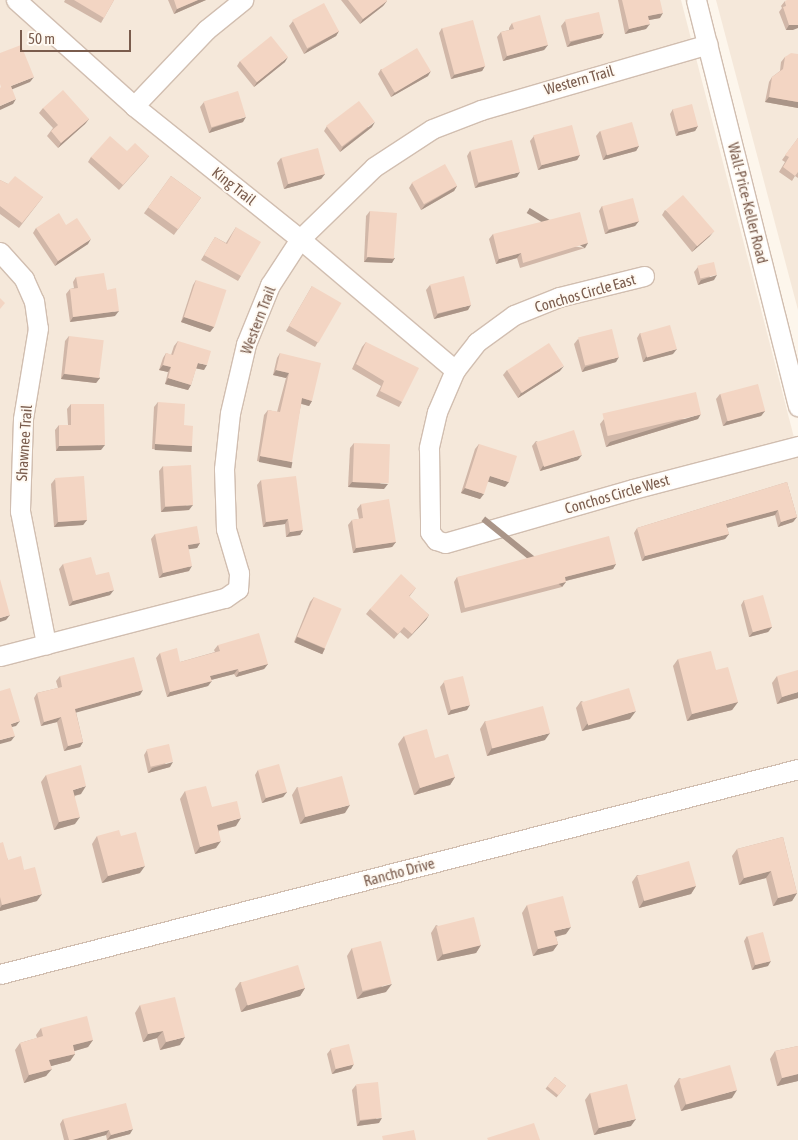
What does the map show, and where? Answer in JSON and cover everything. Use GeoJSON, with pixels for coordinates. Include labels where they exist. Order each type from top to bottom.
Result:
{"type":"FeatureCollection","features":[{"type":"Feature","properties":{"kind":"street","name":"King Trail"},"geometry":{"type":"LineString","coordinates":[[16,0],[134,106],[300,239],[455,370]]}},
{"type":"Feature","properties":{"kind":"street"},"geometry":{"type":"LineString","coordinates":[[134,106],[206,30],[243,0]]}},
{"type":"Feature","properties":{"kind":"street","name":"Wall-Price-Keller Road"},"geometry":{"type":"LineString","coordinates":[[696,0],[798,406]]}},
{"type":"Feature","properties":{"kind":"street","name":"Western Trail"},"geometry":{"type":"LineString","coordinates":[[0,656],[225,598],[238,589],[239,573],[224,512],[230,413],[246,344],[270,285],[300,239],[374,167],[432,129],[481,110],[548,88],[708,44]]}},
{"type":"Feature","properties":{"kind":"street","name":"Shawnee Trail"},"geometry":{"type":"LineString","coordinates":[[0,252],[24,279],[34,301],[38,328],[23,420],[20,511],[46,644]]}},
{"type":"Feature","properties":{"kind":"street","name":"Conchos Circle East"},"geometry":{"type":"LineString","coordinates":[[436,540],[430,526],[429,448],[437,412],[455,370],[477,342],[514,315],[559,297],[644,276]]}},
{"type":"Feature","properties":{"kind":"street","name":"Conchos Circle West"},"geometry":{"type":"LineString","coordinates":[[436,540],[453,541],[633,489],[798,446]]}},
{"type":"Feature","properties":{"kind":"street","name":"Rancho Drive"},"geometry":{"type":"LineString","coordinates":[[0,974],[798,769]]}},
{"type":"Feature","properties":{"kind":"shaded area"},"geometry":{"type":"Polygon","coordinates":[[[0,0],[681,0],[798,453],[798,1140],[0,1140],[0,0]]]}},
{"type":"Feature","properties":{"kind":"shaded area"},"geometry":{"type":"Polygon","coordinates":[[[716,0],[798,0],[798,310],[716,0]]]}},
{"type":"Feature","properties":{"kind":"building"},"geometry":{"type":"Polygon","coordinates":[[[74,0],[114,0],[104,18],[74,0]]]}},
{"type":"Feature","properties":{"kind":"building"},"geometry":{"type":"Polygon","coordinates":[[[174,0],[198,0],[177,9],[174,0]]]}},
{"type":"Feature","properties":{"kind":"building"},"geometry":{"type":"Polygon","coordinates":[[[348,0],[386,0],[387,1],[363,19],[348,0]]]}},
{"type":"Feature","properties":{"kind":"building"},"geometry":{"type":"Polygon","coordinates":[[[622,0],[660,0],[663,13],[648,16],[650,24],[629,29],[622,0]]]}},
{"type":"Feature","properties":{"kind":"building"},"geometry":{"type":"Polygon","coordinates":[[[798,0],[798,25],[789,25],[783,7],[786,6],[785,1],[798,0]]]}},
{"type":"Feature","properties":{"kind":"building"},"geometry":{"type":"Polygon","coordinates":[[[324,3],[339,31],[307,48],[292,20],[324,3]]]}},
{"type":"Feature","properties":{"kind":"building"},"geometry":{"type":"Polygon","coordinates":[[[599,12],[604,33],[570,41],[565,20],[599,12]]]}},
{"type":"Feature","properties":{"kind":"building"},"geometry":{"type":"Polygon","coordinates":[[[540,15],[548,45],[507,56],[501,32],[514,29],[512,23],[540,15]]]}},
{"type":"Feature","properties":{"kind":"building"},"geometry":{"type":"Polygon","coordinates":[[[473,20],[485,66],[455,75],[442,28],[473,20]]]}},
{"type":"Feature","properties":{"kind":"building"},"geometry":{"type":"Polygon","coordinates":[[[271,36],[288,57],[257,82],[240,61],[271,36]]]}},
{"type":"Feature","properties":{"kind":"building"},"geometry":{"type":"Polygon","coordinates":[[[21,45],[34,77],[11,86],[16,99],[0,106],[0,53],[21,45]]]}},
{"type":"Feature","properties":{"kind":"building"},"geometry":{"type":"Polygon","coordinates":[[[417,48],[431,71],[395,93],[381,70],[417,48]]]}},
{"type":"Feature","properties":{"kind":"building"},"geometry":{"type":"Polygon","coordinates":[[[791,53],[798,54],[798,102],[769,97],[772,77],[783,69],[785,57],[791,53]]]}},
{"type":"Feature","properties":{"kind":"building"},"geometry":{"type":"Polygon","coordinates":[[[63,90],[89,119],[61,143],[51,131],[58,125],[43,108],[63,90]]]}},
{"type":"Feature","properties":{"kind":"building"},"geometry":{"type":"Polygon","coordinates":[[[238,91],[246,117],[211,127],[204,102],[238,91]]]}},
{"type":"Feature","properties":{"kind":"building"},"geometry":{"type":"Polygon","coordinates":[[[359,101],[375,122],[342,146],[326,126],[359,101]]]}},
{"type":"Feature","properties":{"kind":"building"},"geometry":{"type":"Polygon","coordinates":[[[692,104],[698,126],[679,131],[673,109],[692,104]]]}},
{"type":"Feature","properties":{"kind":"building"},"geometry":{"type":"Polygon","coordinates":[[[632,122],[639,146],[607,155],[600,131],[632,122]]]}},
{"type":"Feature","properties":{"kind":"building"},"geometry":{"type":"Polygon","coordinates":[[[572,125],[580,155],[541,165],[533,135],[572,125]]]}},
{"type":"Feature","properties":{"kind":"building"},"geometry":{"type":"Polygon","coordinates":[[[110,136],[127,151],[135,143],[149,156],[123,185],[91,157],[110,136]]]}},
{"type":"Feature","properties":{"kind":"building"},"geometry":{"type":"Polygon","coordinates":[[[798,138],[798,172],[795,176],[783,167],[789,157],[785,155],[798,138]]]}},
{"type":"Feature","properties":{"kind":"building"},"geometry":{"type":"Polygon","coordinates":[[[512,140],[520,172],[478,182],[470,150],[512,140]]]}},
{"type":"Feature","properties":{"kind":"building"},"geometry":{"type":"Polygon","coordinates":[[[318,148],[325,174],[288,184],[281,158],[318,148]]]}},
{"type":"Feature","properties":{"kind":"building"},"geometry":{"type":"Polygon","coordinates":[[[445,164],[457,186],[424,204],[412,182],[445,164]]]}},
{"type":"Feature","properties":{"kind":"building"},"geometry":{"type":"Polygon","coordinates":[[[15,176],[43,197],[22,223],[0,206],[0,180],[8,184],[15,176]]]}},
{"type":"Feature","properties":{"kind":"building"},"geometry":{"type":"Polygon","coordinates":[[[171,176],[201,198],[178,229],[148,208],[171,176]]]}},
{"type":"Feature","properties":{"kind":"building"},"geometry":{"type":"Polygon","coordinates":[[[683,195],[714,231],[697,246],[666,210],[683,195]]]}},
{"type":"Feature","properties":{"kind":"building"},"geometry":{"type":"Polygon","coordinates":[[[633,198],[639,221],[608,229],[602,206],[633,198]]]}},
{"type":"Feature","properties":{"kind":"building"},"geometry":{"type":"Polygon","coordinates":[[[370,211],[397,213],[394,259],[367,257],[370,211]]]}},
{"type":"Feature","properties":{"kind":"building"},"geometry":{"type":"Polygon","coordinates":[[[580,212],[588,243],[523,263],[521,253],[499,259],[493,234],[580,212]]]}},
{"type":"Feature","properties":{"kind":"building"},"geometry":{"type":"Polygon","coordinates":[[[59,213],[66,225],[77,218],[91,239],[58,261],[36,228],[59,213]]]}},
{"type":"Feature","properties":{"kind":"building"},"geometry":{"type":"Polygon","coordinates":[[[236,227],[261,242],[241,276],[204,255],[215,237],[227,244],[236,227]]]}},
{"type":"Feature","properties":{"kind":"building"},"geometry":{"type":"Polygon","coordinates":[[[714,262],[717,275],[700,278],[697,266],[714,262]]]}},
{"type":"Feature","properties":{"kind":"building"},"geometry":{"type":"Polygon","coordinates":[[[104,273],[107,290],[116,288],[119,311],[73,317],[70,289],[78,288],[76,277],[104,273]]]}},
{"type":"Feature","properties":{"kind":"building"},"geometry":{"type":"Polygon","coordinates":[[[464,276],[471,305],[437,314],[430,284],[464,276]]]}},
{"type":"Feature","properties":{"kind":"building"},"geometry":{"type":"Polygon","coordinates":[[[196,280],[226,290],[214,327],[184,317],[196,280]]]}},
{"type":"Feature","properties":{"kind":"building"},"geometry":{"type":"Polygon","coordinates":[[[312,286],[341,303],[318,343],[289,326],[312,286]]]}},
{"type":"Feature","properties":{"kind":"building"},"geometry":{"type":"Polygon","coordinates":[[[0,298],[5,303],[0,309],[0,298]]]}},
{"type":"Feature","properties":{"kind":"building"},"geometry":{"type":"Polygon","coordinates":[[[670,325],[677,349],[647,358],[640,334],[670,325]]]}},
{"type":"Feature","properties":{"kind":"building"},"geometry":{"type":"Polygon","coordinates":[[[612,329],[619,357],[585,366],[578,337],[612,329]]]}},
{"type":"Feature","properties":{"kind":"building"},"geometry":{"type":"Polygon","coordinates":[[[69,336],[104,340],[99,378],[64,374],[69,336]]]}},
{"type":"Feature","properties":{"kind":"building"},"geometry":{"type":"Polygon","coordinates":[[[178,341],[211,351],[207,365],[198,363],[191,385],[168,378],[171,367],[163,365],[166,353],[173,355],[178,341]]]}},
{"type":"Feature","properties":{"kind":"building"},"geometry":{"type":"Polygon","coordinates":[[[366,342],[419,368],[402,402],[380,391],[384,381],[356,364],[366,342]]]}},
{"type":"Feature","properties":{"kind":"building"},"geometry":{"type":"Polygon","coordinates":[[[549,343],[564,366],[522,393],[507,370],[549,343]]]}},
{"type":"Feature","properties":{"kind":"building"},"geometry":{"type":"Polygon","coordinates":[[[280,353],[321,363],[312,401],[302,398],[292,462],[260,456],[268,410],[280,412],[289,373],[276,370],[280,353]]]}},
{"type":"Feature","properties":{"kind":"building"},"geometry":{"type":"Polygon","coordinates":[[[758,384],[765,411],[728,421],[720,394],[758,384]]]}},
{"type":"Feature","properties":{"kind":"building"},"geometry":{"type":"Polygon","coordinates":[[[696,392],[701,414],[608,436],[602,414],[696,392]]]}},
{"type":"Feature","properties":{"kind":"building"},"geometry":{"type":"Polygon","coordinates":[[[158,402],[185,404],[184,425],[193,426],[192,446],[155,444],[158,402]]]}},
{"type":"Feature","properties":{"kind":"building"},"geometry":{"type":"Polygon","coordinates":[[[71,404],[104,404],[105,445],[59,446],[59,425],[71,425],[71,404]]]}},
{"type":"Feature","properties":{"kind":"building"},"geometry":{"type":"Polygon","coordinates":[[[574,430],[582,455],[544,467],[536,442],[574,430]]]}},
{"type":"Feature","properties":{"kind":"building"},"geometry":{"type":"Polygon","coordinates":[[[354,443],[390,444],[389,483],[353,482],[354,443]]]}},
{"type":"Feature","properties":{"kind":"building"},"geometry":{"type":"Polygon","coordinates":[[[479,444],[517,456],[509,482],[490,476],[484,494],[465,488],[479,444]]]}},
{"type":"Feature","properties":{"kind":"building"},"geometry":{"type":"Polygon","coordinates":[[[191,465],[193,505],[165,506],[163,466],[191,465]]]}},
{"type":"Feature","properties":{"kind":"building"},"geometry":{"type":"Polygon","coordinates":[[[84,476],[87,520],[58,522],[55,478],[84,476]]]}},
{"type":"Feature","properties":{"kind":"building"},"geometry":{"type":"Polygon","coordinates":[[[296,476],[303,530],[290,532],[288,519],[266,522],[261,480],[296,476]]]}},
{"type":"Feature","properties":{"kind":"building"},"geometry":{"type":"Polygon","coordinates":[[[787,482],[797,517],[781,522],[778,510],[726,524],[729,534],[645,556],[637,528],[787,482]]]}},
{"type":"Feature","properties":{"kind":"building"},"geometry":{"type":"Polygon","coordinates":[[[389,499],[396,542],[356,548],[352,520],[363,518],[361,504],[389,499]]]}},
{"type":"Feature","properties":{"kind":"building"},"geometry":{"type":"Polygon","coordinates":[[[197,526],[200,543],[188,545],[192,566],[163,573],[155,534],[197,526]]]}},
{"type":"Feature","properties":{"kind":"building"},"geometry":{"type":"Polygon","coordinates":[[[609,536],[616,564],[565,577],[566,582],[465,608],[457,577],[609,536]]]}},
{"type":"Feature","properties":{"kind":"building"},"geometry":{"type":"Polygon","coordinates":[[[91,557],[96,575],[109,572],[114,590],[73,601],[63,564],[91,557]]]}},
{"type":"Feature","properties":{"kind":"building"},"geometry":{"type":"Polygon","coordinates":[[[401,574],[416,588],[409,596],[429,615],[412,634],[404,627],[398,634],[370,609],[401,574]]]}},
{"type":"Feature","properties":{"kind":"building"},"geometry":{"type":"Polygon","coordinates":[[[0,579],[10,615],[0,618],[0,579]]]}},
{"type":"Feature","properties":{"kind":"building"},"geometry":{"type":"Polygon","coordinates":[[[763,595],[772,627],[753,632],[744,601],[763,595]]]}},
{"type":"Feature","properties":{"kind":"building"},"geometry":{"type":"Polygon","coordinates":[[[314,597],[342,609],[325,648],[297,637],[314,597]]]}},
{"type":"Feature","properties":{"kind":"building"},"geometry":{"type":"Polygon","coordinates":[[[259,633],[268,664],[239,672],[238,669],[210,676],[212,681],[170,692],[160,653],[177,648],[180,662],[220,651],[218,645],[259,633]]]}},
{"type":"Feature","properties":{"kind":"building"},"geometry":{"type":"Polygon","coordinates":[[[711,651],[716,670],[728,667],[738,702],[692,714],[678,659],[711,651]]]}},
{"type":"Feature","properties":{"kind":"building"},"geometry":{"type":"Polygon","coordinates":[[[134,657],[143,690],[75,709],[83,742],[68,746],[61,717],[44,722],[37,693],[62,687],[60,676],[134,657]]]}},
{"type":"Feature","properties":{"kind":"building"},"geometry":{"type":"Polygon","coordinates":[[[798,670],[798,692],[782,697],[777,676],[798,670]]]}},
{"type":"Feature","properties":{"kind":"building"},"geometry":{"type":"Polygon","coordinates":[[[463,676],[470,705],[451,710],[444,681],[463,676]]]}},
{"type":"Feature","properties":{"kind":"building"},"geometry":{"type":"Polygon","coordinates":[[[10,688],[20,721],[11,724],[15,736],[0,740],[0,691],[10,688]]]}},
{"type":"Feature","properties":{"kind":"building"},"geometry":{"type":"Polygon","coordinates":[[[629,688],[636,711],[588,726],[581,703],[629,688]]]}},
{"type":"Feature","properties":{"kind":"building"},"geometry":{"type":"Polygon","coordinates":[[[543,706],[550,733],[492,749],[485,722],[543,706]]]}},
{"type":"Feature","properties":{"kind":"building"},"geometry":{"type":"Polygon","coordinates":[[[427,729],[435,758],[448,754],[455,777],[420,788],[404,736],[427,729]]]}},
{"type":"Feature","properties":{"kind":"building"},"geometry":{"type":"Polygon","coordinates":[[[169,744],[173,762],[151,767],[147,749],[169,744]]]}},
{"type":"Feature","properties":{"kind":"building"},"geometry":{"type":"Polygon","coordinates":[[[279,764],[287,792],[266,798],[258,770],[279,764]]]}},
{"type":"Feature","properties":{"kind":"building"},"geometry":{"type":"Polygon","coordinates":[[[81,765],[86,786],[73,790],[80,817],[59,822],[46,775],[81,765]]]}},
{"type":"Feature","properties":{"kind":"building"},"geometry":{"type":"Polygon","coordinates":[[[342,776],[350,805],[305,817],[298,788],[342,776]]]}},
{"type":"Feature","properties":{"kind":"building"},"geometry":{"type":"Polygon","coordinates":[[[206,786],[212,807],[237,801],[241,818],[217,825],[221,841],[200,847],[185,791],[206,786]]]}},
{"type":"Feature","properties":{"kind":"building"},"geometry":{"type":"Polygon","coordinates":[[[119,830],[121,836],[136,832],[145,866],[108,876],[97,836],[119,830]]]}},
{"type":"Feature","properties":{"kind":"building"},"geometry":{"type":"Polygon","coordinates":[[[783,837],[797,893],[778,898],[771,871],[744,878],[737,849],[783,837]]]}},
{"type":"Feature","properties":{"kind":"building"},"geometry":{"type":"Polygon","coordinates":[[[3,842],[8,860],[21,856],[24,870],[35,867],[42,894],[2,905],[0,897],[0,843],[3,842]]]}},
{"type":"Feature","properties":{"kind":"building"},"geometry":{"type":"Polygon","coordinates":[[[689,861],[696,886],[644,901],[637,876],[689,861]]]}},
{"type":"Feature","properties":{"kind":"building"},"geometry":{"type":"Polygon","coordinates":[[[563,896],[571,927],[554,931],[558,944],[538,949],[527,905],[563,896]]]}},
{"type":"Feature","properties":{"kind":"building"},"geometry":{"type":"Polygon","coordinates":[[[474,917],[481,945],[443,955],[436,926],[474,917]]]}},
{"type":"Feature","properties":{"kind":"building"},"geometry":{"type":"Polygon","coordinates":[[[763,932],[771,961],[755,965],[748,936],[763,932]]]}},
{"type":"Feature","properties":{"kind":"building"},"geometry":{"type":"Polygon","coordinates":[[[381,941],[392,984],[363,991],[352,948],[381,941]]]}},
{"type":"Feature","properties":{"kind":"building"},"geometry":{"type":"Polygon","coordinates":[[[298,965],[305,988],[248,1005],[241,983],[298,965]]]}},
{"type":"Feature","properties":{"kind":"building"},"geometry":{"type":"Polygon","coordinates":[[[175,997],[185,1037],[166,1042],[163,1031],[148,1034],[140,1005],[175,997]]]}},
{"type":"Feature","properties":{"kind":"building"},"geometry":{"type":"Polygon","coordinates":[[[87,1016],[93,1040],[73,1045],[75,1054],[49,1060],[52,1069],[29,1075],[20,1043],[43,1036],[41,1028],[87,1016]]]}},
{"type":"Feature","properties":{"kind":"building"},"geometry":{"type":"Polygon","coordinates":[[[349,1044],[354,1064],[336,1069],[331,1049],[349,1044]]]}},
{"type":"Feature","properties":{"kind":"building"},"geometry":{"type":"Polygon","coordinates":[[[798,1046],[798,1074],[782,1078],[775,1051],[798,1046]]]}},
{"type":"Feature","properties":{"kind":"building"},"geometry":{"type":"Polygon","coordinates":[[[730,1065],[737,1090],[686,1105],[679,1080],[730,1065]]]}},
{"type":"Feature","properties":{"kind":"building"},"geometry":{"type":"Polygon","coordinates":[[[555,1077],[566,1086],[558,1095],[547,1086],[555,1077]]]}},
{"type":"Feature","properties":{"kind":"building"},"geometry":{"type":"Polygon","coordinates":[[[378,1082],[382,1118],[360,1120],[356,1084],[378,1082]]]}},
{"type":"Feature","properties":{"kind":"building"},"geometry":{"type":"Polygon","coordinates":[[[627,1084],[636,1119],[599,1128],[590,1093],[627,1084]]]}},
{"type":"Feature","properties":{"kind":"building"},"geometry":{"type":"Polygon","coordinates":[[[126,1103],[133,1129],[111,1135],[109,1130],[69,1140],[63,1119],[126,1103]]]}},
{"type":"Feature","properties":{"kind":"building"},"geometry":{"type":"Polygon","coordinates":[[[534,1123],[540,1140],[488,1140],[487,1138],[534,1123]]]}},
{"type":"Feature","properties":{"kind":"building"},"geometry":{"type":"Polygon","coordinates":[[[414,1130],[416,1140],[383,1140],[382,1136],[414,1130]]]}}]}
